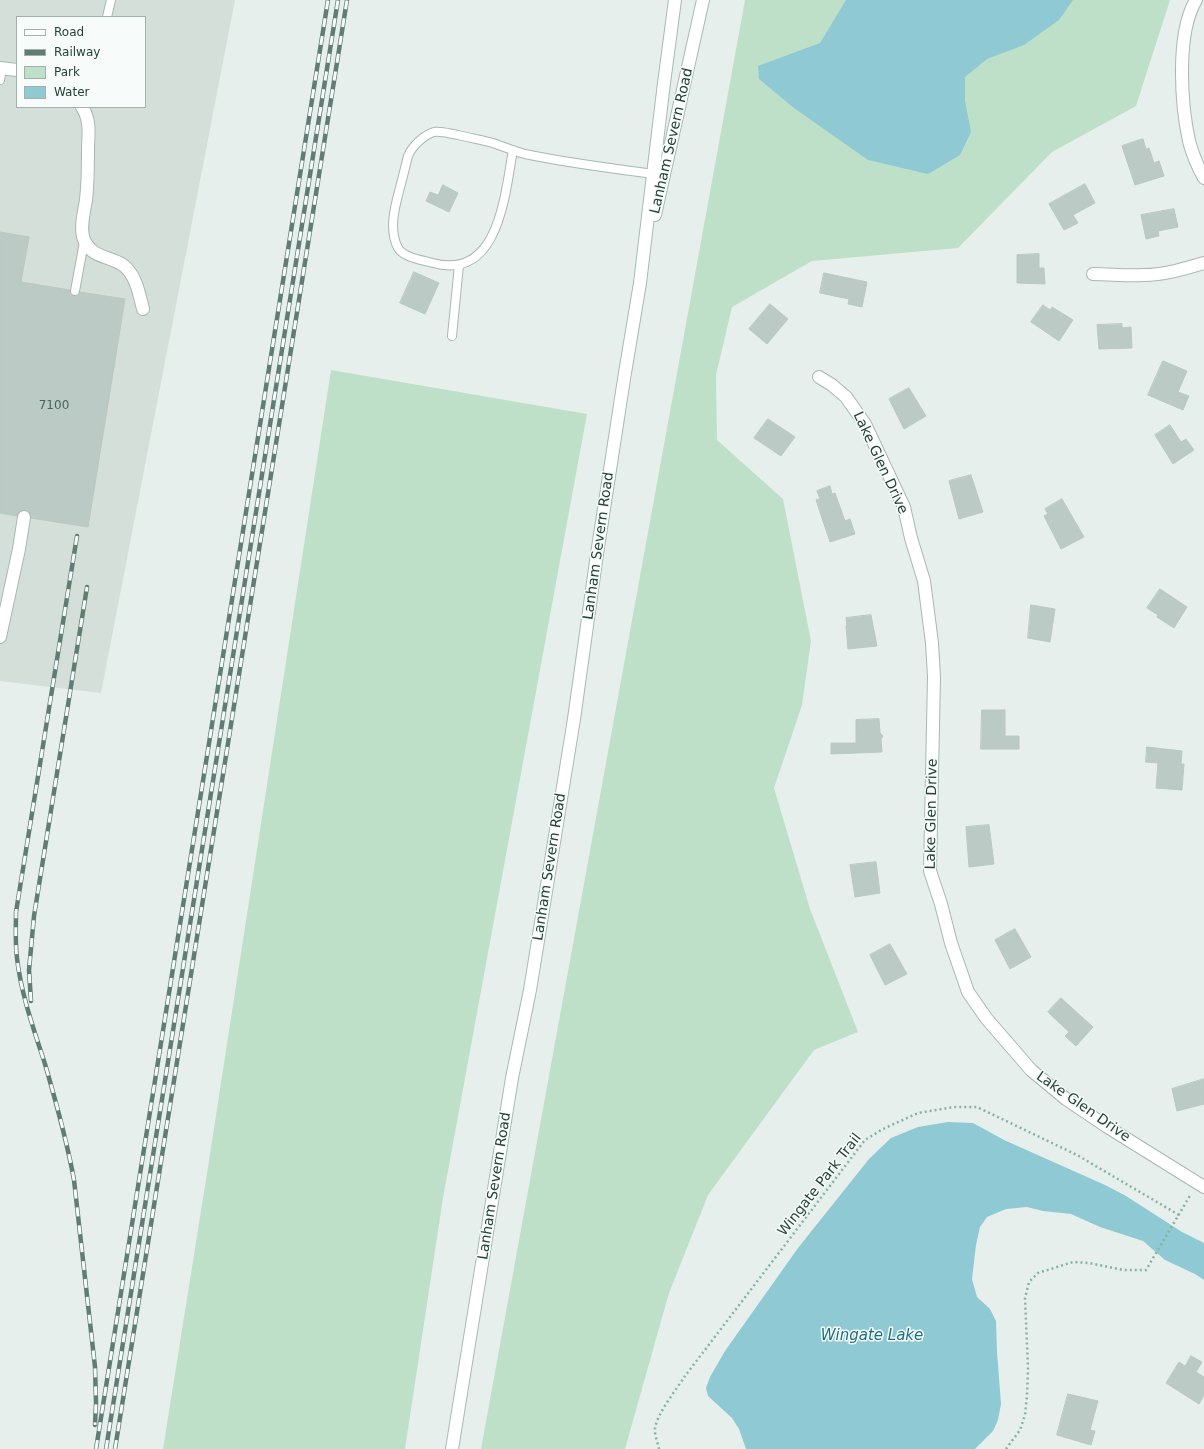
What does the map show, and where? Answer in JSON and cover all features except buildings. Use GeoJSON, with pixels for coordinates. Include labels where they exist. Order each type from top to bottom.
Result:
{"type":"FeatureCollection","features":[{"type":"Feature","properties":{"kind":"main road","name":"Lanham Severn Road"},"geometry":{"type":"LineString","coordinates":[[452,1449],[512,1078],[530,990],[574,719],[598,546],[640,283],[675,0]]}},
{"type":"Feature","properties":{"kind":"main road","name":"Lanham Severn Road"},"geometry":{"type":"LineString","coordinates":[[640,283],[704,0]]}},
{"type":"Feature","properties":{"kind":"main road"},"geometry":{"type":"LineString","coordinates":[[1196,0],[1188,18],[1185,34],[1182,64],[1182,97],[1189,142],[1204,178]]}},
{"type":"Feature","properties":{"kind":"main road"},"geometry":{"type":"LineString","coordinates":[[1,72],[16,70]]}},
{"type":"Feature","properties":{"kind":"main road"},"geometry":{"type":"LineString","coordinates":[[86,111],[88,133],[87,187],[82,233],[84,242],[90,250],[97,255],[114,260],[123,265],[136,284],[143,309]]}},
{"type":"Feature","properties":{"kind":"main road"},"geometry":{"type":"LineString","coordinates":[[1093,274],[1157,274],[1189,268],[1204,263]]}},
{"type":"Feature","properties":{"kind":"main road","name":"Lake Glen Drive"},"geometry":{"type":"LineString","coordinates":[[819,377],[832,385],[846,397],[865,424],[904,507],[911,538],[924,581],[932,644],[934,677],[930,871],[951,943],[968,992],[986,1018],[1031,1070],[1066,1099],[1106,1126],[1204,1186]]}},
{"type":"Feature","properties":{"kind":"main road"},"geometry":{"type":"LineString","coordinates":[[0,637],[19,549],[24,517]]}},
{"type":"Feature","properties":{"kind":"lane"},"geometry":{"type":"LineString","coordinates":[[107,16],[111,0]]}},
{"type":"Feature","properties":{"kind":"lane"},"geometry":{"type":"LineString","coordinates":[[513,150],[502,212],[486,248],[476,257],[459,265],[450,266],[437,264],[406,255],[399,249],[395,237],[394,220],[396,205],[408,156],[421,139],[435,132],[492,143],[543,157],[653,174]]}},
{"type":"Feature","properties":{"kind":"lane"},"geometry":{"type":"LineString","coordinates":[[75,291],[84,242]]}},
{"type":"Feature","properties":{"kind":"lane"},"geometry":{"type":"LineString","coordinates":[[452,336],[459,265]]}},
{"type":"Feature","properties":{"kind":"path","name":"Wingate Park Trail"},"geometry":{"type":"LineString","coordinates":[[659,1449],[654,1429],[669,1399],[685,1376],[865,1140],[883,1129],[918,1114],[954,1106],[977,1107],[1077,1156],[1179,1215]]}},
{"type":"Feature","properties":{"kind":"path"},"geometry":{"type":"LineString","coordinates":[[1006,1449],[1020,1430],[1025,1415],[1028,1369],[1025,1298],[1029,1282],[1038,1273],[1073,1262],[1089,1263],[1123,1270],[1146,1270],[1192,1194]]}},
{"type":"Feature","properties":{"kind":"shaded area"},"geometry":{"type":"Polygon","coordinates":[[[0,0],[235,0],[101,693],[0,681],[0,0]]]}},
{"type":"Feature","properties":{"kind":"green space"},"geometry":{"type":"Polygon","coordinates":[[[745,0],[1170,0],[1136,106],[1052,152],[958,248],[812,261],[732,307],[716,375],[717,440],[783,499],[811,641],[802,705],[774,788],[810,909],[858,1032],[814,1050],[708,1195],[669,1293],[625,1449],[481,1449],[745,0]]]}},
{"type":"Feature","properties":{"kind":"green space"},"geometry":{"type":"Polygon","coordinates":[[[331,370],[587,414],[443,1198],[405,1449],[163,1449],[208,1167],[331,370]]]}},
{"type":"Feature","properties":{"kind":"water"},"geometry":{"type":"Polygon","coordinates":[[[846,0],[1073,0],[1059,20],[1024,45],[987,59],[965,77],[965,101],[971,132],[960,155],[928,174],[868,160],[794,108],[759,79],[758,66],[820,43],[846,0]]]}},
{"type":"Feature","properties":{"kind":"water","name":"Wingate Lake"},"geometry":{"type":"Polygon","coordinates":[[[948,1122],[973,1123],[1004,1140],[1105,1185],[1126,1196],[1182,1232],[1204,1243],[1204,1280],[1195,1274],[1165,1260],[1143,1241],[1100,1227],[1071,1214],[1043,1211],[1027,1207],[1006,1209],[987,1217],[980,1227],[976,1245],[972,1279],[977,1297],[990,1309],[996,1321],[1001,1404],[998,1420],[993,1431],[975,1449],[746,1449],[739,1429],[732,1418],[708,1396],[706,1388],[710,1377],[725,1351],[798,1248],[869,1159],[891,1138],[918,1127],[948,1122]]]}},
{"type":"Feature","properties":{"kind":"railway"},"geometry":{"type":"LineString","coordinates":[[96,1449],[328,0]]}},
{"type":"Feature","properties":{"kind":"railway"},"geometry":{"type":"LineString","coordinates":[[106,1449],[338,0]]}},
{"type":"Feature","properties":{"kind":"railway"},"geometry":{"type":"LineString","coordinates":[[115,1449],[347,0]]}},
{"type":"Feature","properties":{"kind":"railway"},"geometry":{"type":"LineString","coordinates":[[77,536],[16,912],[16,952],[25,998],[57,1107],[74,1180],[95,1367],[95,1425]]}},
{"type":"Feature","properties":{"kind":"railway"},"geometry":{"type":"LineString","coordinates":[[31,1001],[29,970],[34,916],[87,587]]}}]}
